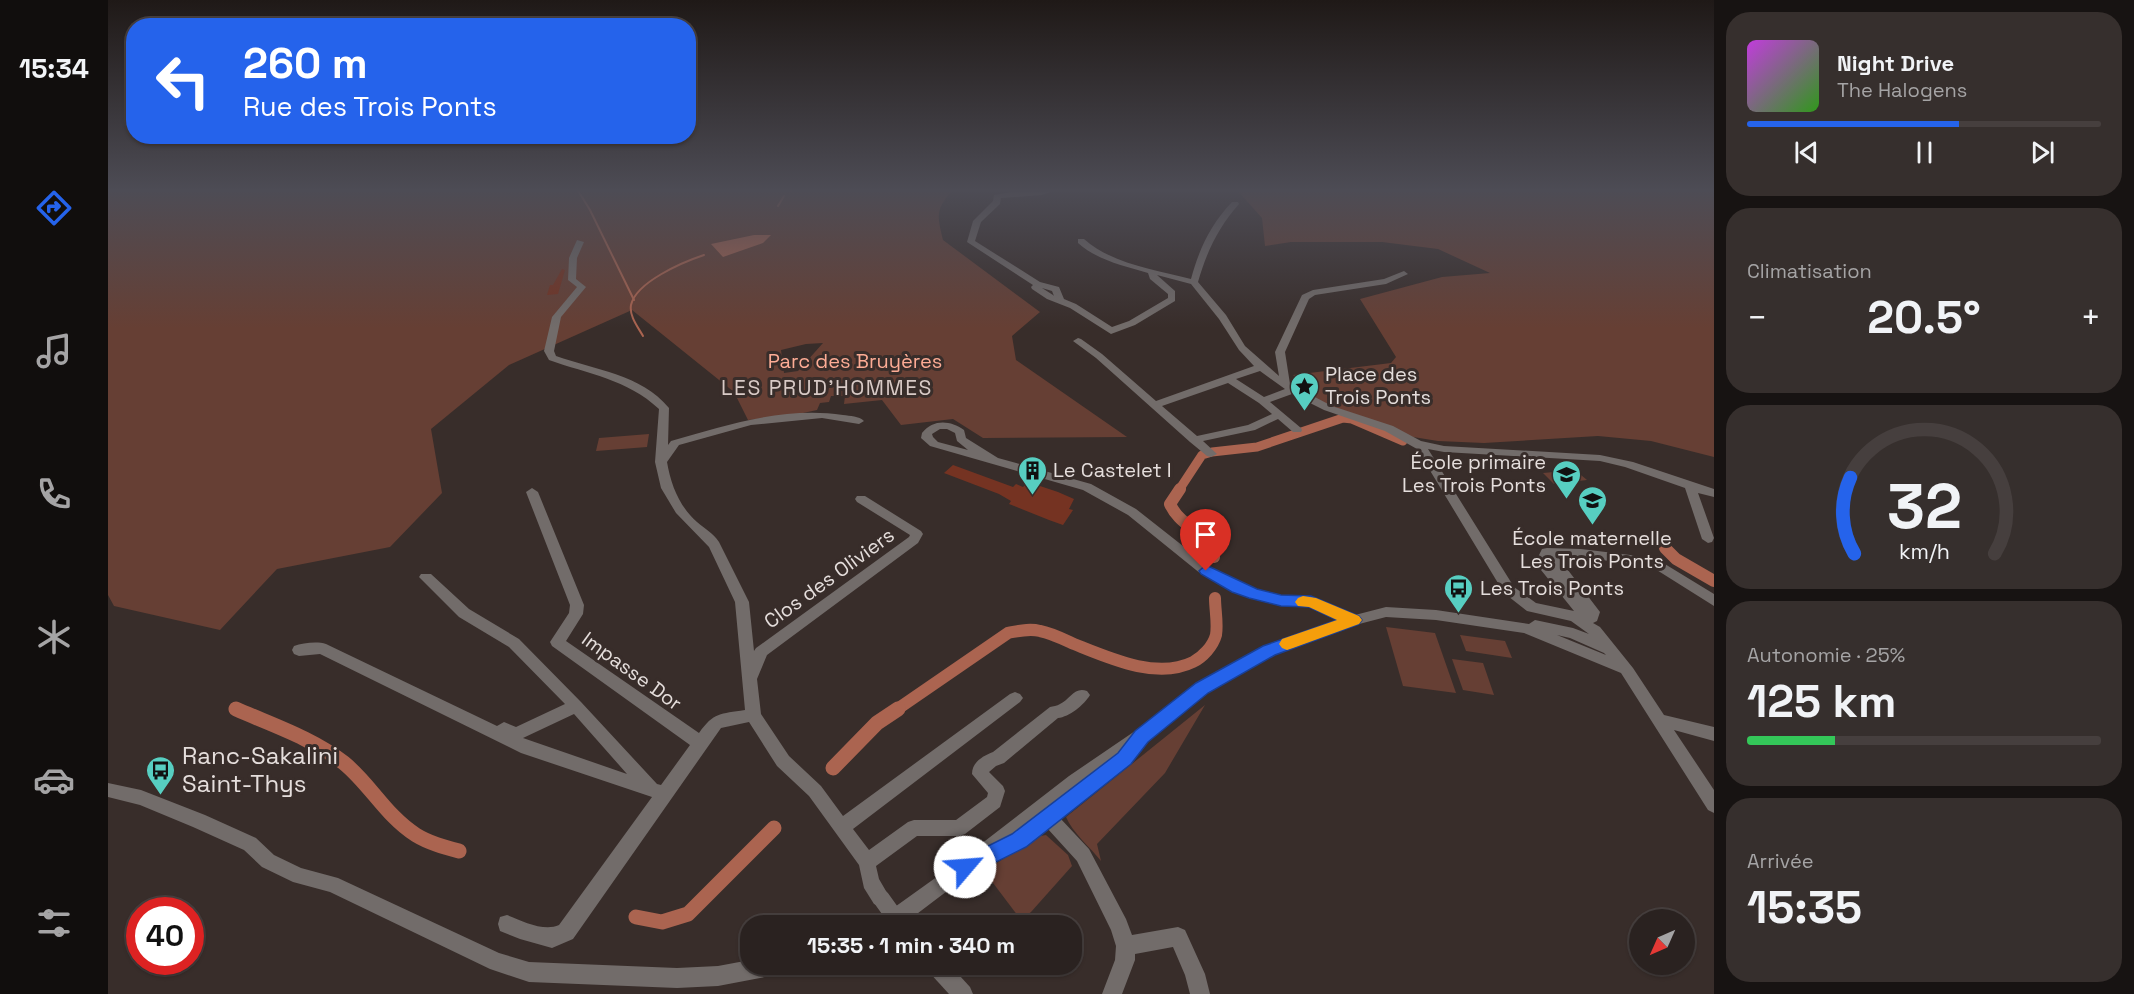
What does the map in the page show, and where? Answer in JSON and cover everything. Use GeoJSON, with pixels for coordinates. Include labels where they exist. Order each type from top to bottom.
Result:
{"type":"FeatureCollection","features":[{"type":"Feature","properties":{"kind":"street"},"geometry":{"type":"LineString","coordinates":[[972,235],[971,242],[1037,284],[1035,288],[1050,297],[1060,299],[1111,332],[1172,299],[1172,293],[1153,278],[1152,274],[1156,272]]}},
{"type":"Feature","properties":{"kind":"street"},"geometry":{"type":"LineString","coordinates":[[1194,282],[1211,235]]}},
{"type":"Feature","properties":{"kind":"street"},"geometry":{"type":"LineString","coordinates":[[1081,241],[1100,255],[1194,282],[1203,297],[1219,311],[1243,348],[1262,367],[1289,387],[1324,406],[1352,415],[1417,444],[1444,449],[1615,460],[1690,487],[1714,493]]}},
{"type":"Feature","properties":{"kind":"street"},"geometry":{"type":"LineString","coordinates":[[580,242],[573,258],[572,280],[582,287],[557,317],[549,351],[552,358],[632,384],[652,395],[664,408],[661,462],[663,477],[671,499],[690,522],[711,540],[734,591],[742,602],[753,715],[783,761],[815,791],[867,862],[870,882],[893,915]]}},
{"type":"Feature","properties":{"kind":"street"},"geometry":{"type":"LineString","coordinates":[[1289,387],[1280,352],[1305,297],[1313,293],[1398,278],[1404,274]]}},
{"type":"Feature","properties":{"kind":"street"},"geometry":{"type":"LineString","coordinates":[[1078,340],[1208,452]]}},
{"type":"Feature","properties":{"kind":"street"},"geometry":{"type":"LineString","coordinates":[[1154,405],[1262,367]]}},
{"type":"Feature","properties":{"kind":"street"},"geometry":{"type":"LineString","coordinates":[[1229,379],[1263,401],[1297,430]]}},
{"type":"Feature","properties":{"kind":"street"},"geometry":{"type":"LineString","coordinates":[[1263,401],[1289,387]]}},
{"type":"Feature","properties":{"kind":"street"},"geometry":{"type":"LineString","coordinates":[[661,462],[675,443],[756,421],[816,415],[859,421]]}},
{"type":"Feature","properties":{"kind":"street"},"geometry":{"type":"LineString","coordinates":[[1194,440],[1251,428],[1278,415]]}},
{"type":"Feature","properties":{"kind":"street"},"geometry":{"type":"LineString","coordinates":[[993,459],[974,450],[961,439],[960,432],[950,426],[940,425],[928,430],[929,441],[1078,483],[1104,495],[1132,512],[1206,571],[1237,588],[1281,601],[1311,602],[1354,620]]}},
{"type":"Feature","properties":{"kind":"street"},"geometry":{"type":"LineString","coordinates":[[947,446],[961,439]]}},
{"type":"Feature","properties":{"kind":"street"},"geometry":{"type":"LineString","coordinates":[[1417,444],[1509,590],[1532,607],[1586,620],[1628,672],[1714,805]]}},
{"type":"Feature","properties":{"kind":"street"},"geometry":{"type":"LineString","coordinates":[[1690,487],[1708,539]]}},
{"type":"Feature","properties":{"kind":"street","name":"Impasse Dor"},"geometry":{"type":"LineString","coordinates":[[532,492],[578,605],[576,614],[557,642],[700,743]]}},
{"type":"Feature","properties":{"kind":"street","name":"Clos des Oliviers"},"geometry":{"type":"LineString","coordinates":[[749,680],[761,652],[914,540],[917,534],[861,499]]}},
{"type":"Feature","properties":{"kind":"street"},"geometry":{"type":"LineString","coordinates":[[1586,620],[1593,612],[1547,552],[1599,555],[1655,563],[1714,601]]}},
{"type":"Feature","properties":{"kind":"street"},"geometry":{"type":"LineString","coordinates":[[426,577],[464,613],[514,643],[658,792]]}},
{"type":"Feature","properties":{"kind":"street"},"geometry":{"type":"LineString","coordinates":[[1311,602],[1337,626]]}},
{"type":"Feature","properties":{"kind":"street"},"geometry":{"type":"LineString","coordinates":[[900,915],[965,867],[1124,758],[1141,736],[1202,688],[1269,651],[1354,620],[1386,612],[1436,615],[1527,628],[1612,663],[1628,672]]}},
{"type":"Feature","properties":{"kind":"street"},"geometry":{"type":"LineString","coordinates":[[1527,628],[1532,625],[1542,626],[1573,633],[1610,651]]}},
{"type":"Feature","properties":{"kind":"street"},"geometry":{"type":"LineString","coordinates":[[299,650],[321,648],[527,748],[658,792]]}},
{"type":"Feature","properties":{"kind":"street"},"geometry":{"type":"LineString","coordinates":[[384,670],[484,722],[516,734],[576,706]]}},
{"type":"Feature","properties":{"kind":"street"},"geometry":{"type":"LineString","coordinates":[[867,862],[914,828],[959,828],[994,802],[997,791],[980,774],[980,768],[998,758],[1055,712],[1061,712],[1082,695]]}},
{"type":"Feature","properties":{"kind":"street"},"geometry":{"type":"LineString","coordinates":[[841,828],[1015,698]]}},
{"type":"Feature","properties":{"kind":"street"},"geometry":{"type":"LineString","coordinates":[[507,924],[520,930],[552,938],[566,932],[658,792],[715,723],[753,715]]}},
{"type":"Feature","properties":{"kind":"street"},"geometry":{"type":"LineString","coordinates":[[1659,720],[1714,734]]}},
{"type":"Feature","properties":{"kind":"street"},"geometry":{"type":"LineString","coordinates":[[108,790],[141,798],[250,844],[268,861],[299,876],[332,884],[497,962],[529,972],[677,978],[740,971]]}},
{"type":"Feature","properties":{"kind":"street"},"geometry":{"type":"LineString","coordinates":[[1044,813],[1083,855],[1119,926],[1126,946],[1122,970],[1112,994]]}},
{"type":"Feature","properties":{"kind":"street"},"geometry":{"type":"LineString","coordinates":[[1126,946],[1179,937],[1195,974],[1200,994]]}},
{"type":"Feature","properties":{"kind":"street"},"geometry":{"type":"LineString","coordinates":[[945,975],[963,994]]}},
{"type":"Feature","properties":{"kind":"green space","name":"Parc des Bruyères"},"geometry":{"type":"Polygon","coordinates":[[[108,235],[942,235],[943,240],[1040,312],[1012,336],[1016,360],[1127,437],[983,438],[953,419],[901,425],[882,400],[844,404],[845,396],[831,396],[829,402],[820,403],[817,410],[748,420],[734,392],[632,310],[509,365],[431,429],[442,493],[390,547],[277,569],[220,630],[114,606],[108,595],[108,235]],[[823,343],[806,344],[781,350],[784,373],[798,371],[823,343]]]}},
{"type":"Feature","properties":{"kind":"green space"},"geometry":{"type":"Polygon","coordinates":[[[1264,235],[1714,235],[1714,457],[1651,441],[1598,436],[1484,443],[1438,441],[1413,437],[1328,405],[1300,391],[1308,387],[1293,375],[1391,363],[1396,357],[1360,299],[1442,277],[1490,273],[1438,249],[1382,242],[1291,242],[1265,246],[1264,235]]]}},
{"type":"Feature","properties":{"kind":"green space"},"geometry":{"type":"Polygon","coordinates":[[[649,434],[647,447],[596,451],[599,438],[649,434]]]}},
{"type":"Feature","properties":{"kind":"green space"},"geometry":{"type":"Polygon","coordinates":[[[1575,470],[1587,480],[1554,484],[1543,473],[1575,470]]]}},
{"type":"Feature","properties":{"kind":"green space"},"geometry":{"type":"Polygon","coordinates":[[[1386,627],[1435,633],[1456,693],[1403,686],[1386,627]]]}},
{"type":"Feature","properties":{"kind":"green space"},"geometry":{"type":"Polygon","coordinates":[[[1460,635],[1505,641],[1512,658],[1466,651],[1460,635]]]}},
{"type":"Feature","properties":{"kind":"green space"},"geometry":{"type":"Polygon","coordinates":[[[1452,659],[1483,663],[1494,695],[1463,690],[1452,659]]]}},
{"type":"Feature","properties":{"kind":"green space"},"geometry":{"type":"Polygon","coordinates":[[[1205,705],[1165,773],[1097,844],[1101,861],[1077,834],[1066,817],[1205,705]]]}},
{"type":"Feature","properties":{"kind":"green space"},"geometry":{"type":"Polygon","coordinates":[[[1046,835],[1068,855],[1072,866],[1031,912],[1027,915],[1017,915],[990,879],[987,869],[1040,836],[1046,835]]]}},
{"type":"Feature","properties":{"kind":"shaded area"},"geometry":{"type":"Polygon","coordinates":[[[752,235],[771,235],[763,243],[723,257],[711,244],[752,235]]]}},
{"type":"Feature","properties":{"kind":"building"},"geometry":{"type":"Polygon","coordinates":[[[562,269],[565,270],[558,294],[547,295],[550,285],[553,285],[562,269]]]}},
{"type":"Feature","properties":{"kind":"building","name":"Le Castelet I"},"geometry":{"type":"Polygon","coordinates":[[[953,465],[1013,487],[1016,484],[1023,487],[1028,482],[1058,492],[1074,499],[1069,509],[1073,510],[1063,525],[1049,520],[1009,504],[1011,501],[999,494],[944,473],[953,465]]]}},
{"type":"Feature","properties":{"kind":"waterway"},"geometry":{"type":"LineString","coordinates":[[602,235],[634,299]]}},
{"type":"Feature","properties":{"kind":"waterway"},"geometry":{"type":"LineString","coordinates":[[634,299],[642,288],[662,274],[704,255]]}},
{"type":"Feature","properties":{"kind":"waterway"},"geometry":{"type":"LineString","coordinates":[[634,299],[631,313],[643,336]]}},
{"type":"Feature","properties":{"kind":"waterway"},"geometry":{"type":"LineString","coordinates":[[1179,490],[1202,455],[1257,447],[1343,418],[1352,419],[1403,441]]}},
{"type":"Feature","properties":{"kind":"waterway"},"geometry":{"type":"LineString","coordinates":[[1180,489],[1170,504],[1180,518],[1206,541],[1214,557]]}},
{"type":"Feature","properties":{"kind":"waterway"},"geometry":{"type":"LineString","coordinates":[[1665,548],[1676,559],[1714,581]]}},
{"type":"Feature","properties":{"kind":"waterway"},"geometry":{"type":"LineString","coordinates":[[896,710],[1008,633],[1020,631],[1032,630],[1048,633],[1133,665],[1164,669],[1179,667],[1197,660],[1213,643],[1217,630],[1215,598]]}},
{"type":"Feature","properties":{"kind":"waterway"},"geometry":{"type":"LineString","coordinates":[[238,710],[236,709],[292,733],[332,754],[353,771],[405,827],[426,840],[459,851]]}},
{"type":"Feature","properties":{"kind":"waterway"},"geometry":{"type":"LineString","coordinates":[[833,768],[877,723],[898,709]]}},
{"type":"Feature","properties":{"kind":"waterway"},"geometry":{"type":"LineString","coordinates":[[636,917],[662,922],[688,914],[774,828]]}},
{"type":"Feature","properties":{"kind":"slow traffic"},"geometry":{"type":"LineString","coordinates":[[1287,644],[1354,620],[1311,602],[1303,602]]}},
{"type":"Feature","properties":{"kind":"place","name":"Place des Trois Ponts"},"geometry":{"type":"Point","coordinates":[1304,412]}},
{"type":"Feature","properties":{"kind":"place","name":"Le Castelet I"},"geometry":{"type":"Point","coordinates":[1032,496]}},
{"type":"Feature","properties":{"kind":"place","name":"École primaire Les Trois Ponts"},"geometry":{"type":"Point","coordinates":[1567,500]}},
{"type":"Feature","properties":{"kind":"place","name":"École maternelle Les Trois Ponts"},"geometry":{"type":"Point","coordinates":[1592,526]}},
{"type":"Feature","properties":{"kind":"place","name":"Les Trois Ponts"},"geometry":{"type":"Point","coordinates":[1459,614]}},
{"type":"Feature","properties":{"kind":"place","name":"Ranc-Sakalini Saint-Thys"},"geometry":{"type":"Point","coordinates":[161,796]}},
{"type":"Feature","properties":{"kind":"district","name":"LES PRUD'HOMMES"},"geometry":{"type":"Point","coordinates":[827,388]}},
{"type":"Feature","properties":{"kind":"route"},"geometry":{"type":"LineString","coordinates":[[965,867],[1019,840],[1124,758],[1141,736],[1202,688],[1269,651],[1354,620],[1311,602],[1281,601],[1255,594],[1237,588],[1206,571]]}}]}
